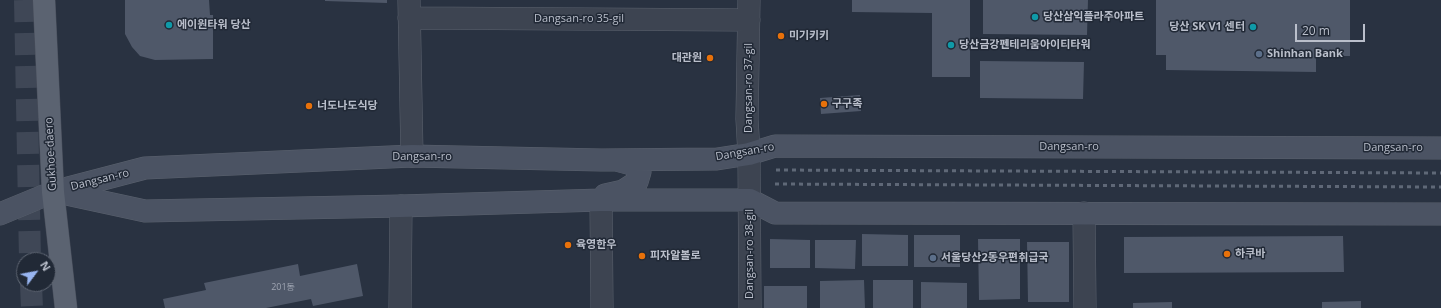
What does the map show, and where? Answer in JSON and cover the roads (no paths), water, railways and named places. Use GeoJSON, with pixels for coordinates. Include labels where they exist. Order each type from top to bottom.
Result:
{"type":"FeatureCollection","features":[{"type":"Feature","properties":{"kind":"main road","name":"Gukhoe-daero"},"geometry":{"type":"LineString","coordinates":[[44,0],[53,192],[66,308]]}},
{"type":"Feature","properties":{"kind":"main road","name":"Dangsan-ro"},"geometry":{"type":"LineString","coordinates":[[0,214],[53,192],[145,168],[412,156],[612,160],[716,158],[749,154],[775,146],[1441,148]]}},
{"type":"Feature","properties":{"kind":"main road"},"geometry":{"type":"LineString","coordinates":[[578,200],[623,191],[637,182],[640,172],[630,164],[612,160]]}},
{"type":"Feature","properties":{"kind":"main road","name":"Dangsan-ro"},"geometry":{"type":"LineString","coordinates":[[53,192],[145,211],[401,206],[578,200],[750,200],[775,213],[1441,214]]}},
{"type":"Feature","properties":{"kind":"street","name":"Dangsan-ro 35-gil"},"geometry":{"type":"LineString","coordinates":[[412,156],[409,9],[749,10]]}},
{"type":"Feature","properties":{"kind":"street","name":"Dangsan-ro 37-gil"},"geometry":{"type":"LineString","coordinates":[[749,10],[747,119],[750,200]]}},
{"type":"Feature","properties":{"kind":"street"},"geometry":{"type":"LineString","coordinates":[[601,200],[602,308]]}},
{"type":"Feature","properties":{"kind":"street","name":"Dangsan-ro 38-gil"},"geometry":{"type":"LineString","coordinates":[[750,200],[750,308]]}},
{"type":"Feature","properties":{"kind":"street"},"geometry":{"type":"LineString","coordinates":[[400,308],[401,206]]}},
{"type":"Feature","properties":{"kind":"street"},"geometry":{"type":"LineString","coordinates":[[1084,213],[1085,308]]}},
{"type":"Feature","properties":{"kind":"tunnel"},"geometry":{"type":"LineString","coordinates":[[25,0],[30,252]]}},
{"type":"Feature","properties":{"kind":"tunnel"},"geometry":{"type":"LineString","coordinates":[[31,292],[32,308]]}},
{"type":"Feature","properties":{"kind":"railway"},"geometry":{"type":"LineString","coordinates":[[776,170],[1441,173]]}},
{"type":"Feature","properties":{"kind":"railway"},"geometry":{"type":"LineString","coordinates":[[775,184],[1441,187]]}},
{"type":"Feature","properties":{"kind":"place","name":"당산삼익플라주아파트"},"geometry":{"type":"Point","coordinates":[1035,17]}},
{"type":"Feature","properties":{"kind":"place","name":"에이원타워 당산"},"geometry":{"type":"Point","coordinates":[169,25]}},
{"type":"Feature","properties":{"kind":"place","name":"당산 SK V1 센터"},"geometry":{"type":"Point","coordinates":[1253,27]}},
{"type":"Feature","properties":{"kind":"place","name":"미기키키"},"geometry":{"type":"Point","coordinates":[781,36]}},
{"type":"Feature","properties":{"kind":"place","name":"당산금강펜테리움아이티타워"},"geometry":{"type":"Point","coordinates":[951,45]}},
{"type":"Feature","properties":{"kind":"place","name":"Shinhan Bank"},"geometry":{"type":"Point","coordinates":[1259,54]}},
{"type":"Feature","properties":{"kind":"place","name":"대관원"},"geometry":{"type":"Point","coordinates":[710,58]}},
{"type":"Feature","properties":{"kind":"place","name":"구구족"},"geometry":{"type":"Point","coordinates":[824,104]}},
{"type":"Feature","properties":{"kind":"place","name":"너도나도식당"},"geometry":{"type":"Point","coordinates":[309,106]}},
{"type":"Feature","properties":{"kind":"place","name":"육영한우"},"geometry":{"type":"Point","coordinates":[568,245]}},
{"type":"Feature","properties":{"kind":"place","name":"하쿠바"},"geometry":{"type":"Point","coordinates":[1227,254]}},
{"type":"Feature","properties":{"kind":"place","name":"피자알볼로"},"geometry":{"type":"Point","coordinates":[642,256]}},
{"type":"Feature","properties":{"kind":"place","name":"서울당산2동우편취급국"},"geometry":{"type":"Point","coordinates":[933,258]}}]}
